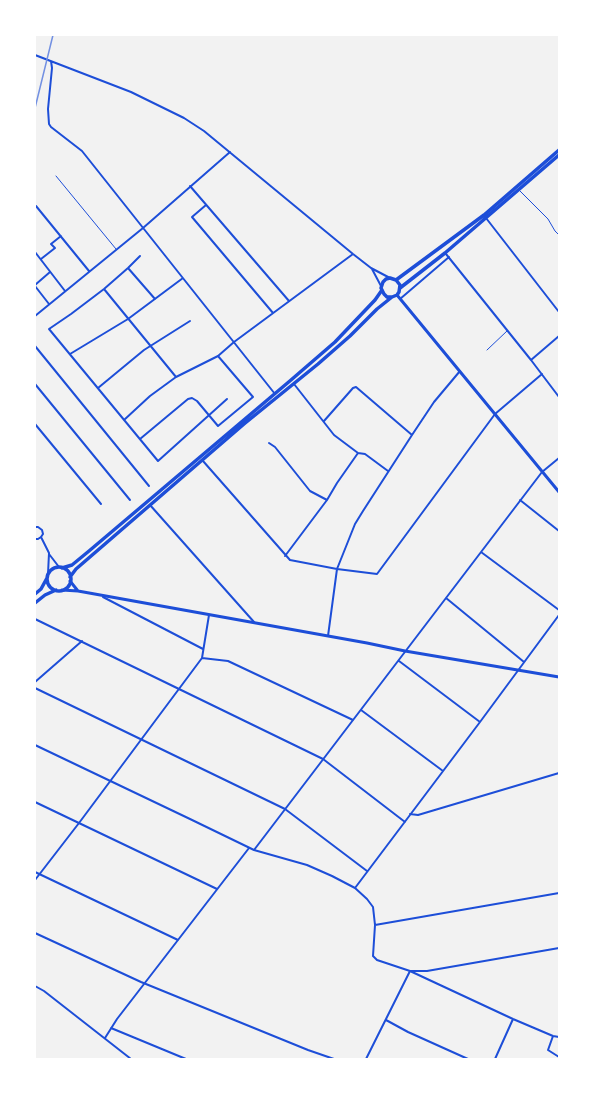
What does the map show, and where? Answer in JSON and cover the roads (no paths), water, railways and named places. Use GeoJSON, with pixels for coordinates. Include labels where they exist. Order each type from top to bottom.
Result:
{"type":"FeatureCollection","features":[{"type":"Feature","properties":{"kind":"main road"},"geometry":{"type":"LineString","coordinates":[[396,280],[484,215],[559,150]]}},
{"type":"Feature","properties":{"kind":"main road"},"geometry":{"type":"LineString","coordinates":[[35,603],[45,595],[56,590],[66,588],[76,569],[202,460],[350,336],[377,309],[392,297],[397,295],[400,288],[445,253],[559,155]]}},
{"type":"Feature","properties":{"kind":"main road"},"geometry":{"type":"LineString","coordinates":[[35,594],[41,589],[52,569],[72,565],[335,342],[375,300],[383,282],[386,279],[390,278],[396,280],[399,282],[400,288]]}},
{"type":"Feature","properties":{"kind":"main road"},"geometry":{"type":"LineString","coordinates":[[381,288],[387,297],[392,297]]}},
{"type":"Feature","properties":{"kind":"main road"},"geometry":{"type":"LineString","coordinates":[[60,568],[68,572],[70,579]]}},
{"type":"Feature","properties":{"kind":"main road"},"geometry":{"type":"LineString","coordinates":[[48,576],[49,586],[56,590]]}},
{"type":"Feature","properties":{"kind":"street"},"geometry":{"type":"LineString","coordinates":[[35,55],[131,92],[159,105],[197,126],[353,254],[371,268],[390,278]]}},
{"type":"Feature","properties":{"kind":"street"},"geometry":{"type":"LineString","coordinates":[[51,61],[52,68],[48,109],[50,127],[82,151],[275,394]]}},
{"type":"Feature","properties":{"kind":"street"},"geometry":{"type":"LineString","coordinates":[[35,315],[143,228],[230,152]]}},
{"type":"Feature","properties":{"kind":"street"},"geometry":{"type":"LineString","coordinates":[[190,186],[289,301]]}},
{"type":"Feature","properties":{"kind":"street"},"geometry":{"type":"LineString","coordinates":[[206,205],[192,217],[273,313]]}},
{"type":"Feature","properties":{"kind":"street"},"geometry":{"type":"LineString","coordinates":[[36,206],[89,271]]}},
{"type":"Feature","properties":{"kind":"street"},"geometry":{"type":"LineString","coordinates":[[486,218],[559,312]]}},
{"type":"Feature","properties":{"kind":"street"},"geometry":{"type":"LineString","coordinates":[[41,259],[55,248],[51,244],[61,236]]}},
{"type":"Feature","properties":{"kind":"street"},"geometry":{"type":"LineString","coordinates":[[35,252],[65,291]]}},
{"type":"Feature","properties":{"kind":"street"},"geometry":{"type":"LineString","coordinates":[[445,253],[559,397]]}},
{"type":"Feature","properties":{"kind":"street"},"geometry":{"type":"LineString","coordinates":[[124,420],[150,396],[176,377],[218,356],[234,342],[353,254]]}},
{"type":"Feature","properties":{"kind":"street"},"geometry":{"type":"LineString","coordinates":[[140,256],[104,289],[49,329],[158,460],[227,399]]}},
{"type":"Feature","properties":{"kind":"street"},"geometry":{"type":"LineString","coordinates":[[400,298],[449,257]]}},
{"type":"Feature","properties":{"kind":"street"},"geometry":{"type":"LineString","coordinates":[[128,268],[155,299]]}},
{"type":"Feature","properties":{"kind":"street"},"geometry":{"type":"LineString","coordinates":[[371,268],[381,288]]}},
{"type":"Feature","properties":{"kind":"street"},"geometry":{"type":"LineString","coordinates":[[49,304],[35,285],[50,272]]}},
{"type":"Feature","properties":{"kind":"street"},"geometry":{"type":"LineString","coordinates":[[70,354],[128,319],[183,278]]}},
{"type":"Feature","properties":{"kind":"street"},"geometry":{"type":"LineString","coordinates":[[104,289],[176,377]]}},
{"type":"Feature","properties":{"kind":"street"},"geometry":{"type":"LineString","coordinates":[[397,295],[559,492]]}},
{"type":"Feature","properties":{"kind":"street"},"geometry":{"type":"LineString","coordinates":[[98,388],[144,350],[190,321]]}},
{"type":"Feature","properties":{"kind":"street"},"geometry":{"type":"LineString","coordinates":[[531,360],[559,336]]}},
{"type":"Feature","properties":{"kind":"street"},"geometry":{"type":"LineString","coordinates":[[35,346],[149,486]]}},
{"type":"Feature","properties":{"kind":"street"},"geometry":{"type":"LineString","coordinates":[[140,439],[184,402],[192,398],[197,401],[218,426],[253,397],[218,356]]}},
{"type":"Feature","properties":{"kind":"street"},"geometry":{"type":"LineString","coordinates":[[328,636],[338,569],[355,524],[434,402],[460,371]]}},
{"type":"Feature","properties":{"kind":"street"},"geometry":{"type":"LineString","coordinates":[[202,460],[290,560],[338,569],[377,574],[495,414],[542,374]]}},
{"type":"Feature","properties":{"kind":"street"},"geometry":{"type":"LineString","coordinates":[[35,384],[130,500]]}},
{"type":"Feature","properties":{"kind":"street"},"geometry":{"type":"LineString","coordinates":[[294,384],[334,435],[358,453],[365,454],[388,471]]}},
{"type":"Feature","properties":{"kind":"street"},"geometry":{"type":"LineString","coordinates":[[324,422],[353,388],[356,387],[412,435]]}},
{"type":"Feature","properties":{"kind":"street"},"geometry":{"type":"LineString","coordinates":[[35,424],[101,504]]}},
{"type":"Feature","properties":{"kind":"street"},"geometry":{"type":"LineString","coordinates":[[269,443],[275,447],[310,491],[327,500]]}},
{"type":"Feature","properties":{"kind":"street"},"geometry":{"type":"LineString","coordinates":[[285,556],[327,500],[337,482],[358,453]]}},
{"type":"Feature","properties":{"kind":"street"},"geometry":{"type":"LineString","coordinates":[[254,850],[520,500],[542,472],[559,458]]}},
{"type":"Feature","properties":{"kind":"street"},"geometry":{"type":"LineString","coordinates":[[520,500],[559,531]]}},
{"type":"Feature","properties":{"kind":"street"},"geometry":{"type":"LineString","coordinates":[[150,505],[254,622]]}},
{"type":"Feature","properties":{"kind":"street"},"geometry":{"type":"LineString","coordinates":[[35,527],[42,530],[43,534],[41,537],[49,553],[60,568]]}},
{"type":"Feature","properties":{"kind":"street"},"geometry":{"type":"LineString","coordinates":[[35,539],[41,537]]}},
{"type":"Feature","properties":{"kind":"street"},"geometry":{"type":"LineString","coordinates":[[481,552],[559,610]]}},
{"type":"Feature","properties":{"kind":"street"},"geometry":{"type":"LineString","coordinates":[[48,576],[49,553]]}},
{"type":"Feature","properties":{"kind":"street"},"geometry":{"type":"LineString","coordinates":[[70,579],[78,591]]}},
{"type":"Feature","properties":{"kind":"street"},"geometry":{"type":"LineString","coordinates":[[62,590],[98,594],[405,651],[559,677]]}},
{"type":"Feature","properties":{"kind":"street"},"geometry":{"type":"LineString","coordinates":[[98,594],[203,649]]}},
{"type":"Feature","properties":{"kind":"street"},"geometry":{"type":"LineString","coordinates":[[446,598],[524,662]]}},
{"type":"Feature","properties":{"kind":"street"},"geometry":{"type":"LineString","coordinates":[[35,880],[202,658],[209,615]]}},
{"type":"Feature","properties":{"kind":"street"},"geometry":{"type":"LineString","coordinates":[[355,888],[559,615]]}},
{"type":"Feature","properties":{"kind":"street"},"geometry":{"type":"LineString","coordinates":[[35,619],[323,759],[405,822]]}},
{"type":"Feature","properties":{"kind":"street"},"geometry":{"type":"LineString","coordinates":[[35,682],[82,641]]}},
{"type":"Feature","properties":{"kind":"street"},"geometry":{"type":"LineString","coordinates":[[202,658],[228,661],[353,720]]}},
{"type":"Feature","properties":{"kind":"street"},"geometry":{"type":"LineString","coordinates":[[399,661],[480,722]]}},
{"type":"Feature","properties":{"kind":"street"},"geometry":{"type":"LineString","coordinates":[[35,688],[285,809],[367,871]]}},
{"type":"Feature","properties":{"kind":"street"},"geometry":{"type":"LineString","coordinates":[[361,710],[443,771]]}},
{"type":"Feature","properties":{"kind":"street"},"geometry":{"type":"LineString","coordinates":[[35,745],[249,848],[307,865],[355,888],[374,907],[375,926],[373,956],[377,960],[410,971],[514,1019],[553,1036],[559,1037]]}},
{"type":"Feature","properties":{"kind":"street"},"geometry":{"type":"LineString","coordinates":[[410,814],[418,815],[559,773]]}},
{"type":"Feature","properties":{"kind":"street"},"geometry":{"type":"LineString","coordinates":[[35,802],[217,889]]}},
{"type":"Feature","properties":{"kind":"street"},"geometry":{"type":"LineString","coordinates":[[105,1038],[144,984],[249,848]]}},
{"type":"Feature","properties":{"kind":"street"},"geometry":{"type":"LineString","coordinates":[[35,872],[178,940]]}},
{"type":"Feature","properties":{"kind":"street"},"geometry":{"type":"LineString","coordinates":[[375,926],[559,893]]}},
{"type":"Feature","properties":{"kind":"street"},"geometry":{"type":"LineString","coordinates":[[35,933],[144,984],[334,1059]]}},
{"type":"Feature","properties":{"kind":"street"},"geometry":{"type":"LineString","coordinates":[[410,971],[427,971],[559,948]]}},
{"type":"Feature","properties":{"kind":"street"},"geometry":{"type":"LineString","coordinates":[[366,1059],[410,971]]}},
{"type":"Feature","properties":{"kind":"street"},"geometry":{"type":"LineString","coordinates":[[35,986],[44,991],[131,1059]]}},
{"type":"Feature","properties":{"kind":"street"},"geometry":{"type":"LineString","coordinates":[[496,1059],[514,1019]]}},
{"type":"Feature","properties":{"kind":"street"},"geometry":{"type":"LineString","coordinates":[[386,1020],[408,1032],[468,1059]]}},
{"type":"Feature","properties":{"kind":"street"},"geometry":{"type":"LineString","coordinates":[[111,1028],[186,1059]]}},
{"type":"Feature","properties":{"kind":"street"},"geometry":{"type":"LineString","coordinates":[[553,1036],[548,1050],[559,1057]]}},
{"type":"Feature","properties":{"kind":"lane"},"geometry":{"type":"LineString","coordinates":[[56,176],[116,249]]}},
{"type":"Feature","properties":{"kind":"lane"},"geometry":{"type":"LineString","coordinates":[[519,189],[548,219],[559,235]]}},
{"type":"Feature","properties":{"kind":"lane"},"geometry":{"type":"LineString","coordinates":[[487,350],[507,330]]}},
{"type":"Feature","properties":{"kind":"railway"},"geometry":{"type":"LineString","coordinates":[[35,108],[53,35]]}}]}
